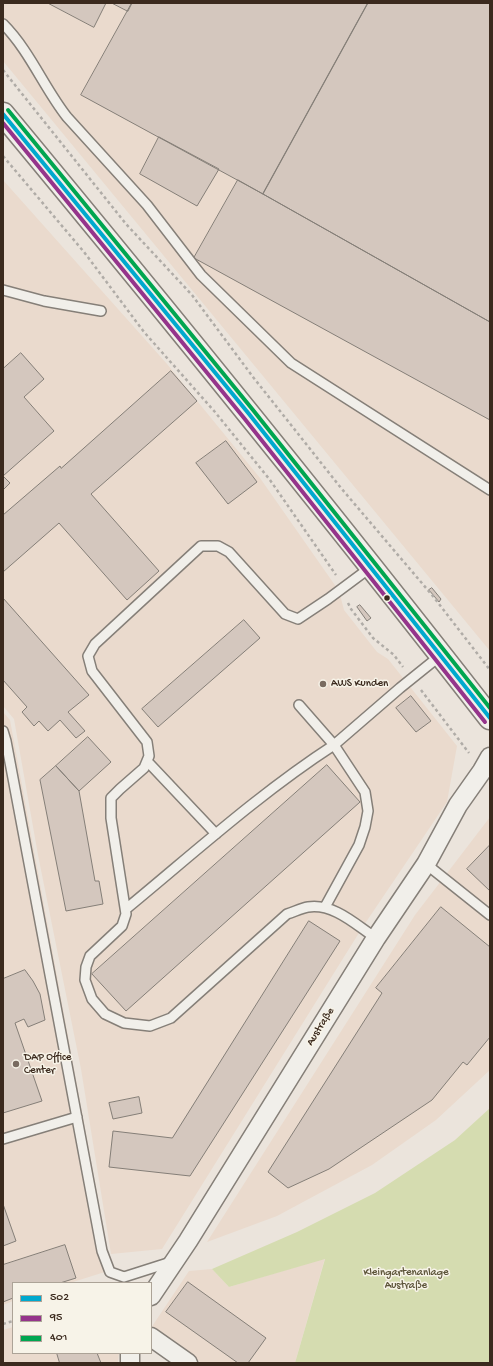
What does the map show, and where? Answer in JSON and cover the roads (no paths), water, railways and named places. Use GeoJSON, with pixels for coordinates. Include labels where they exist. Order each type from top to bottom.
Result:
{"type":"FeatureCollection","features":[{"type":"Feature","properties":{"kind":"main road"},"geometry":{"type":"LineString","coordinates":[[3,114],[111,243],[490,718]]}},
{"type":"Feature","properties":{"kind":"street","name":"Austraße"},"geometry":{"type":"LineString","coordinates":[[152,1295],[175,1261],[376,938],[426,864],[458,805],[486,764]]}},
{"type":"Feature","properties":{"kind":"street"},"geometry":{"type":"LineString","coordinates":[[152,1338],[188,1363]]}},
{"type":"Feature","properties":{"kind":"lane"},"geometry":{"type":"LineString","coordinates":[[3,24],[32,61],[55,102],[147,205],[201,275],[291,363],[490,490]]}},
{"type":"Feature","properties":{"kind":"lane"},"geometry":{"type":"LineString","coordinates":[[3,290],[44,301],[101,311]]}},
{"type":"Feature","properties":{"kind":"lane"},"geometry":{"type":"LineString","coordinates":[[371,567],[298,619],[285,614],[229,552],[218,546],[201,546],[95,644],[88,656],[92,671],[147,742],[149,756],[144,768],[110,798],[126,914],[122,926],[90,956],[86,967],[85,980],[92,1000],[105,1014],[124,1023],[150,1026],[171,1018],[287,914],[308,907],[325,907],[337,912],[376,938]]}},
{"type":"Feature","properties":{"kind":"lane"},"geometry":{"type":"LineString","coordinates":[[126,909],[216,834],[299,768],[334,745],[441,655]]}},
{"type":"Feature","properties":{"kind":"lane"},"geometry":{"type":"LineString","coordinates":[[299,705],[334,745],[365,792],[368,811],[359,845],[325,907]]}},
{"type":"Feature","properties":{"kind":"lane"},"geometry":{"type":"LineString","coordinates":[[3,731],[102,1251],[110,1272],[124,1278],[175,1261]]}},
{"type":"Feature","properties":{"kind":"lane"},"geometry":{"type":"LineString","coordinates":[[147,761],[216,834]]}},
{"type":"Feature","properties":{"kind":"lane"},"geometry":{"type":"LineString","coordinates":[[426,864],[490,915]]}},
{"type":"Feature","properties":{"kind":"lane"},"geometry":{"type":"LineString","coordinates":[[3,1139],[77,1117]]}},
{"type":"Feature","properties":{"kind":"place","name":"AWS Kunden"},"geometry":{"type":"Point","coordinates":[323,684]}},
{"type":"Feature","properties":{"kind":"place","name":"DAP Office Center"},"geometry":{"type":"Point","coordinates":[16,1064]}},
{"type":"Feature","properties":{"kind":"park label","name":"Kleingartenanlage Austraße"},"geometry":{"type":"Point","coordinates":[406,1279]}}]}
